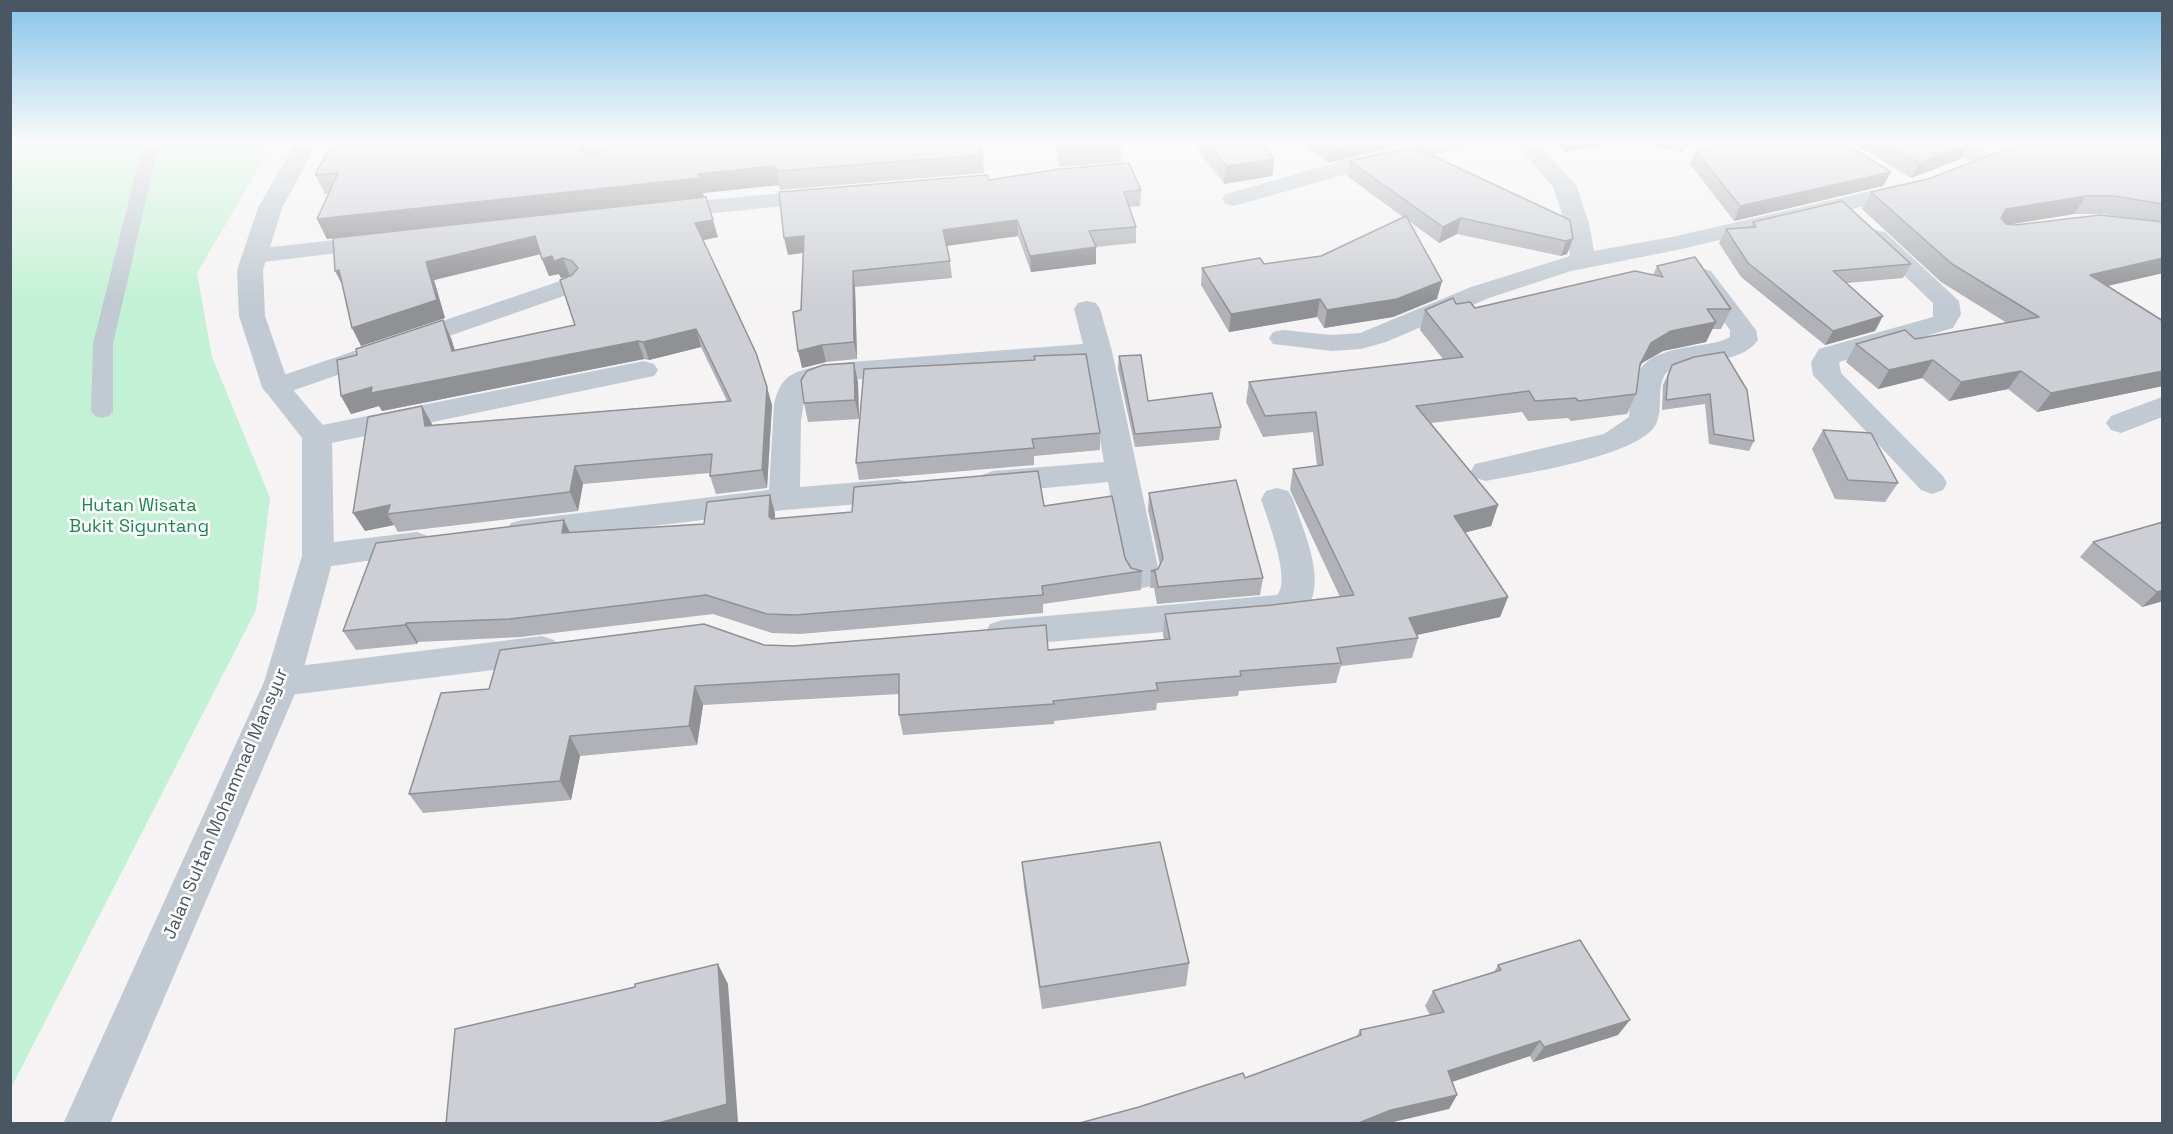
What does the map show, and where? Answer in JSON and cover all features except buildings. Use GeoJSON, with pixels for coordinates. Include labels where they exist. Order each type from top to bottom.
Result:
{"type":"FeatureCollection","features":[{"type":"Feature","properties":{"kind":"street"},"geometry":{"type":"LineString","coordinates":[[277,196],[270,208],[250,270],[252,316],[276,387],[317,436],[644,370]]}},
{"type":"Feature","properties":{"kind":"street"},"geometry":{"type":"LineString","coordinates":[[642,213],[833,196]]}},
{"type":"Feature","properties":{"kind":"street"},"geometry":{"type":"LineString","coordinates":[[1234,199],[1245,196]]}},
{"type":"Feature","properties":{"kind":"street"},"geometry":{"type":"LineString","coordinates":[[1567,196],[1584,260]]}},
{"type":"Feature","properties":{"kind":"street"},"geometry":{"type":"LineString","coordinates":[[1283,338],[1339,343],[1360,341],[1386,333],[1415,318],[1499,285],[1548,269],[1677,243],[1841,206],[1876,196]]}},
{"type":"Feature","properties":{"kind":"street"},"geometry":{"type":"LineString","coordinates":[[1841,206],[1946,301],[1948,314],[1944,322],[1829,355],[1825,362],[1827,375],[1932,483]]}},
{"type":"Feature","properties":{"kind":"street"},"geometry":{"type":"LineString","coordinates":[[255,256],[396,240]]}},
{"type":"Feature","properties":{"kind":"street"},"geometry":{"type":"LineString","coordinates":[[1486,471],[1581,452],[1615,441],[1643,421],[1650,372],[1659,362],[1728,349],[1744,340],[1743,330],[1677,243]]}},
{"type":"Feature","properties":{"kind":"street"},"geometry":{"type":"LineString","coordinates":[[276,387],[569,286]]}},
{"type":"Feature","properties":{"kind":"street"},"geometry":{"type":"LineString","coordinates":[[1087,309],[1098,351],[1143,576]]}},
{"type":"Feature","properties":{"kind":"street"},"geometry":{"type":"LineString","coordinates":[[785,499],[786,412],[791,390],[807,378],[826,373],[1098,351]]}},
{"type":"Feature","properties":{"kind":"street"},"geometry":{"type":"LineString","coordinates":[[2121,423],[2163,406]]}},
{"type":"Feature","properties":{"kind":"street","name":"Jalan Sultan Mohammad Mansyur"},"geometry":{"type":"LineString","coordinates":[[86,1124],[282,682],[318,556],[317,436]]}},
{"type":"Feature","properties":{"kind":"street"},"geometry":{"type":"LineString","coordinates":[[969,484],[1121,471]]}},
{"type":"Feature","properties":{"kind":"street"},"geometry":{"type":"LineString","coordinates":[[492,535],[785,499],[922,488]]}},
{"type":"Feature","properties":{"kind":"street"},"geometry":{"type":"LineString","coordinates":[[975,635],[1268,610],[1292,603],[1299,591],[1299,577],[1277,500]]}},
{"type":"Feature","properties":{"kind":"street"},"geometry":{"type":"LineString","coordinates":[[318,556],[445,540]]}},
{"type":"Feature","properties":{"kind":"street"},"geometry":{"type":"LineString","coordinates":[[282,682],[573,646]]}},
{"type":"Feature","properties":{"kind":"lane"},"geometry":{"type":"LineString","coordinates":[[102,411],[103,344],[138,196]]}},
{"type":"Feature","properties":{"kind":"green space","name":"Hutan Wisata Bukit Siguntang"},"geometry":{"type":"Polygon","coordinates":[[[11,196],[242,196],[197,273],[212,357],[270,498],[256,610],[11,1088],[11,196]]]}}]}
